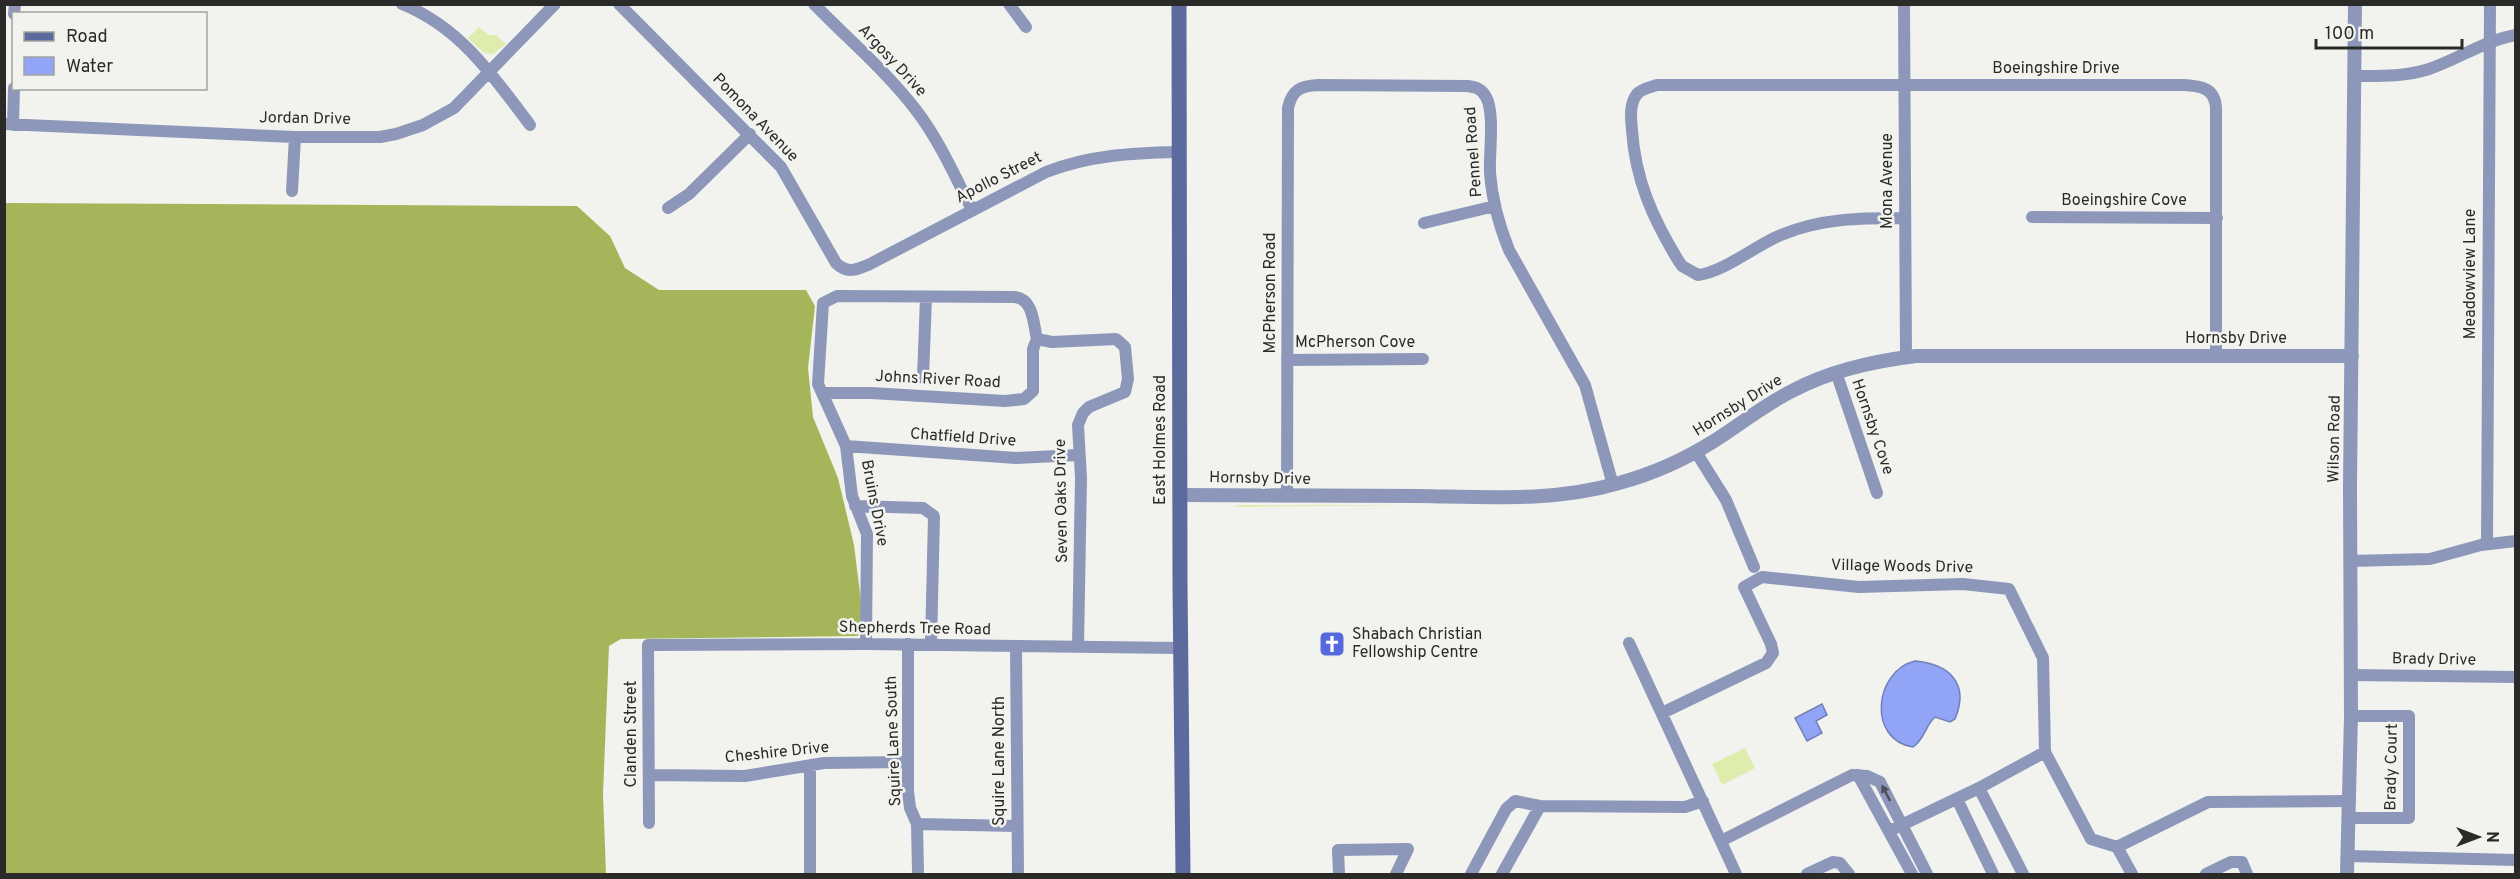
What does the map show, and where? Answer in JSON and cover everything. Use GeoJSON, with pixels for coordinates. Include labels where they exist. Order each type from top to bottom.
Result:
{"type":"FeatureCollection","features":[{"type":"Feature","properties":{"kind":"main road","name":"East Holmes Road"},"geometry":{"type":"LineString","coordinates":[[1179,4],[1180,648],[1183,874]]}},
{"type":"Feature","properties":{"kind":"street"},"geometry":{"type":"LineString","coordinates":[[402,4],[447,29],[490,71],[530,125]]}},
{"type":"Feature","properties":{"kind":"street","name":"Jordan Drive"},"geometry":{"type":"LineString","coordinates":[[9,124],[295,137],[380,137],[409,130],[454,108],[555,4]]}},
{"type":"Feature","properties":{"kind":"street","name":"Pomona Avenue"},"geometry":{"type":"LineString","coordinates":[[619,4],[750,134],[790,180],[836,263],[846,270]]}},
{"type":"Feature","properties":{"kind":"street","name":"Argosy Drive"},"geometry":{"type":"LineString","coordinates":[[814,4],[897,87],[916,110],[937,142],[972,210]]}},
{"type":"Feature","properties":{"kind":"street"},"geometry":{"type":"LineString","coordinates":[[1009,4],[1026,27]]}},
{"type":"Feature","properties":{"kind":"street","name":"Mona Avenue"},"geometry":{"type":"LineString","coordinates":[[1904,4],[1906,357]]}},
{"type":"Feature","properties":{"kind":"street","name":"Wilson Road"},"geometry":{"type":"LineString","coordinates":[[2347,874],[2351,716],[2355,4]]}},
{"type":"Feature","properties":{"kind":"street","name":"Meadowview Lane"},"geometry":{"type":"LineString","coordinates":[[2487,544],[2490,4]]}},
{"type":"Feature","properties":{"kind":"street"},"geometry":{"type":"LineString","coordinates":[[2355,76],[2398,76],[2421,71],[2490,41],[2516,35]]}},
{"type":"Feature","properties":{"kind":"street","name":"Pennel Road"},"geometry":{"type":"LineString","coordinates":[[1294,92],[1301,87],[1318,85],[1436,85],[1480,89],[1486,96],[1489,108],[1491,181],[1495,206],[1509,250],[1585,385],[1613,485]]}},
{"type":"Feature","properties":{"kind":"street","name":"Boeingshire Drive"},"geometry":{"type":"LineString","coordinates":[[1904,218],[1836,220],[1809,225],[1772,239],[1710,272],[1698,275],[1678,260],[1656,222],[1637,172],[1631,110],[1637,93],[1658,85],[2184,85],[2206,88],[2216,103],[2216,355]]}},
{"type":"Feature","properties":{"kind":"street"},"geometry":{"type":"LineString","coordinates":[[9,124],[14,90]]}},
{"type":"Feature","properties":{"kind":"street","name":"McPherson Road"},"geometry":{"type":"LineString","coordinates":[[1287,496],[1288,108],[1294,92]]}},
{"type":"Feature","properties":{"kind":"street"},"geometry":{"type":"LineString","coordinates":[[668,208],[689,194],[750,134]]}},
{"type":"Feature","properties":{"kind":"street"},"geometry":{"type":"LineString","coordinates":[[292,191],[295,137]]}},
{"type":"Feature","properties":{"kind":"street","name":"Apollo Street"},"geometry":{"type":"LineString","coordinates":[[846,270],[853,271],[870,264],[1046,172],[1077,161],[1110,154],[1178,152]]}},
{"type":"Feature","properties":{"kind":"street"},"geometry":{"type":"LineString","coordinates":[[1424,223],[1495,206]]}},
{"type":"Feature","properties":{"kind":"street","name":"Boeingshire Cove"},"geometry":{"type":"LineString","coordinates":[[2032,217],[2217,218]]}},
{"type":"Feature","properties":{"kind":"street","name":"Johns River Road"},"geometry":{"type":"LineString","coordinates":[[822,393],[871,393],[1005,401],[1024,399],[1033,391],[1033,350],[1037,339],[1029,305],[1021,298],[837,296],[824,303]]}},
{"type":"Feature","properties":{"kind":"street"},"geometry":{"type":"LineString","coordinates":[[923,378],[926,297]]}},
{"type":"Feature","properties":{"kind":"street","name":"Bruins Drive"},"geometry":{"type":"LineString","coordinates":[[824,303],[818,384],[846,446],[855,506],[868,542],[866,644]]}},
{"type":"Feature","properties":{"kind":"street","name":"Seven Oaks Drive"},"geometry":{"type":"LineString","coordinates":[[1037,339],[1052,342],[1116,339],[1125,346],[1128,379],[1125,392],[1083,413],[1078,425],[1081,478],[1078,647]]}},
{"type":"Feature","properties":{"kind":"street","name":"Hornsby Drive"},"geometry":{"type":"LineString","coordinates":[[1180,495],[1538,496],[1613,485],[1669,466],[1696,452],[1793,390],[1836,372],[1906,357],[1936,355],[2352,356]]}},
{"type":"Feature","properties":{"kind":"street","name":"McPherson Cove"},"geometry":{"type":"LineString","coordinates":[[1287,360],[1423,359]]}},
{"type":"Feature","properties":{"kind":"street","name":"Hornsby Cove"},"geometry":{"type":"LineString","coordinates":[[1836,372],[1877,493]]}},
{"type":"Feature","properties":{"kind":"street","name":"Chatfield Drive"},"geometry":{"type":"LineString","coordinates":[[846,446],[1016,459],[1078,455]]}},
{"type":"Feature","properties":{"kind":"street"},"geometry":{"type":"LineString","coordinates":[[1696,452],[1726,500],[1754,567]]}},
{"type":"Feature","properties":{"kind":"street"},"geometry":{"type":"LineString","coordinates":[[855,506],[923,508],[934,516],[932,644]]}},
{"type":"Feature","properties":{"kind":"street"},"geometry":{"type":"LineString","coordinates":[[2351,561],[2430,559],[2487,544],[2516,541]]}},
{"type":"Feature","properties":{"kind":"street","name":"Village Woods Drive"},"geometry":{"type":"LineString","coordinates":[[1662,713],[1766,663],[1773,653],[1772,644],[1744,587],[1762,577],[1858,587],[1963,584],[2000,586],[2009,589],[2043,658],[2045,752]]}},
{"type":"Feature","properties":{"kind":"street"},"geometry":{"type":"LineString","coordinates":[[1629,643],[1736,874]]}},
{"type":"Feature","properties":{"kind":"street","name":"Squire Lane South"},"geometry":{"type":"LineString","coordinates":[[908,644],[910,808],[917,824],[918,871]]}},
{"type":"Feature","properties":{"kind":"street","name":"Shepherds Tree Road"},"geometry":{"type":"LineString","coordinates":[[648,645],[932,644],[1180,648]]}},
{"type":"Feature","properties":{"kind":"street","name":"Clanden Street"},"geometry":{"type":"LineString","coordinates":[[648,645],[649,823]]}},
{"type":"Feature","properties":{"kind":"street","name":"Squire Lane North"},"geometry":{"type":"LineString","coordinates":[[1016,647],[1018,874]]}},
{"type":"Feature","properties":{"kind":"street","name":"Brady Drive"},"geometry":{"type":"LineString","coordinates":[[2351,675],[2516,677]]}},
{"type":"Feature","properties":{"kind":"street","name":"Brady Court"},"geometry":{"type":"LineString","coordinates":[[2350,819],[2409,818],[2409,716],[2351,716]]}},
{"type":"Feature","properties":{"kind":"street"},"geometry":{"type":"LineString","coordinates":[[1889,831],[1903,827],[2045,752],[2091,839],[2117,847],[2208,802],[2350,801]]}},
{"type":"Feature","properties":{"kind":"street","name":"Cheshire Drive"},"geometry":{"type":"LineString","coordinates":[[649,774],[745,776],[837,762],[908,762]]}},
{"type":"Feature","properties":{"kind":"street"},"geometry":{"type":"LineString","coordinates":[[810,766],[810,874]]}},
{"type":"Feature","properties":{"kind":"street"},"geometry":{"type":"LineString","coordinates":[[1721,841],[1852,775],[1874,777],[1880,782],[1924,869]]}},
{"type":"Feature","properties":{"kind":"street"},"geometry":{"type":"LineString","coordinates":[[1858,775],[1912,874]]}},
{"type":"Feature","properties":{"kind":"street"},"geometry":{"type":"LineString","coordinates":[[1979,788],[2023,874]]}},
{"type":"Feature","properties":{"kind":"street"},"geometry":{"type":"LineString","coordinates":[[1957,799],[1993,874]]}},
{"type":"Feature","properties":{"kind":"street"},"geometry":{"type":"LineString","coordinates":[[1471,874],[1506,809],[1515,801],[1540,806],[1685,807],[1702,801]]}},
{"type":"Feature","properties":{"kind":"street"},"geometry":{"type":"LineString","coordinates":[[1502,874],[1540,806]]}},
{"type":"Feature","properties":{"kind":"street"},"geometry":{"type":"LineString","coordinates":[[917,824],[1017,826]]}},
{"type":"Feature","properties":{"kind":"street"},"geometry":{"type":"LineString","coordinates":[[2117,847],[2132,874]]}},
{"type":"Feature","properties":{"kind":"street"},"geometry":{"type":"LineString","coordinates":[[1339,874],[1338,850],[1408,849],[1396,874]]}},
{"type":"Feature","properties":{"kind":"street"},"geometry":{"type":"LineString","coordinates":[[2348,856],[2516,860]]}},
{"type":"Feature","properties":{"kind":"street"},"geometry":{"type":"LineString","coordinates":[[1807,874],[1833,862],[1840,863],[1849,874]]}},
{"type":"Feature","properties":{"kind":"street"},"geometry":{"type":"LineString","coordinates":[[2206,874],[2231,862],[2241,862],[2247,874]]}},
{"type":"Feature","properties":{"kind":"green space"},"geometry":{"type":"Polygon","coordinates":[[[479,27],[489,35],[496,35],[506,44],[493,54],[484,53],[468,38],[479,27]]]}},
{"type":"Feature","properties":{"kind":"green space"},"geometry":{"type":"Polygon","coordinates":[[[5,203],[577,206],[610,236],[625,268],[659,290],[806,290],[815,306],[808,368],[813,417],[838,478],[854,545],[862,609],[858,636],[621,639],[609,646],[603,794],[606,874],[5,874],[5,203]]]}},
{"type":"Feature","properties":{"kind":"green space"},"geometry":{"type":"Polygon","coordinates":[[[1241,505],[1424,505],[1231,507],[1241,505]]]}},
{"type":"Feature","properties":{"kind":"green space"},"geometry":{"type":"Polygon","coordinates":[[[1745,748],[1755,768],[1722,785],[1712,764],[1745,748]]]}},
{"type":"Feature","properties":{"kind":"water"},"geometry":{"type":"Polygon","coordinates":[[[1915,661],[1938,666],[1947,671],[1958,686],[1960,695],[1955,719],[1950,722],[1935,717],[1913,747],[1898,742],[1888,732],[1881,705],[1884,691],[1891,678],[1901,667],[1915,661]]]}},
{"type":"Feature","properties":{"kind":"water"},"geometry":{"type":"Polygon","coordinates":[[[1822,704],[1827,715],[1816,721],[1822,733],[1807,741],[1795,718],[1822,704]]]}},
{"type":"Feature","properties":{"kind":"place","name":"Shabach Christian Fellowship Centre"},"geometry":{"type":"Point","coordinates":[1332,644]}}]}
